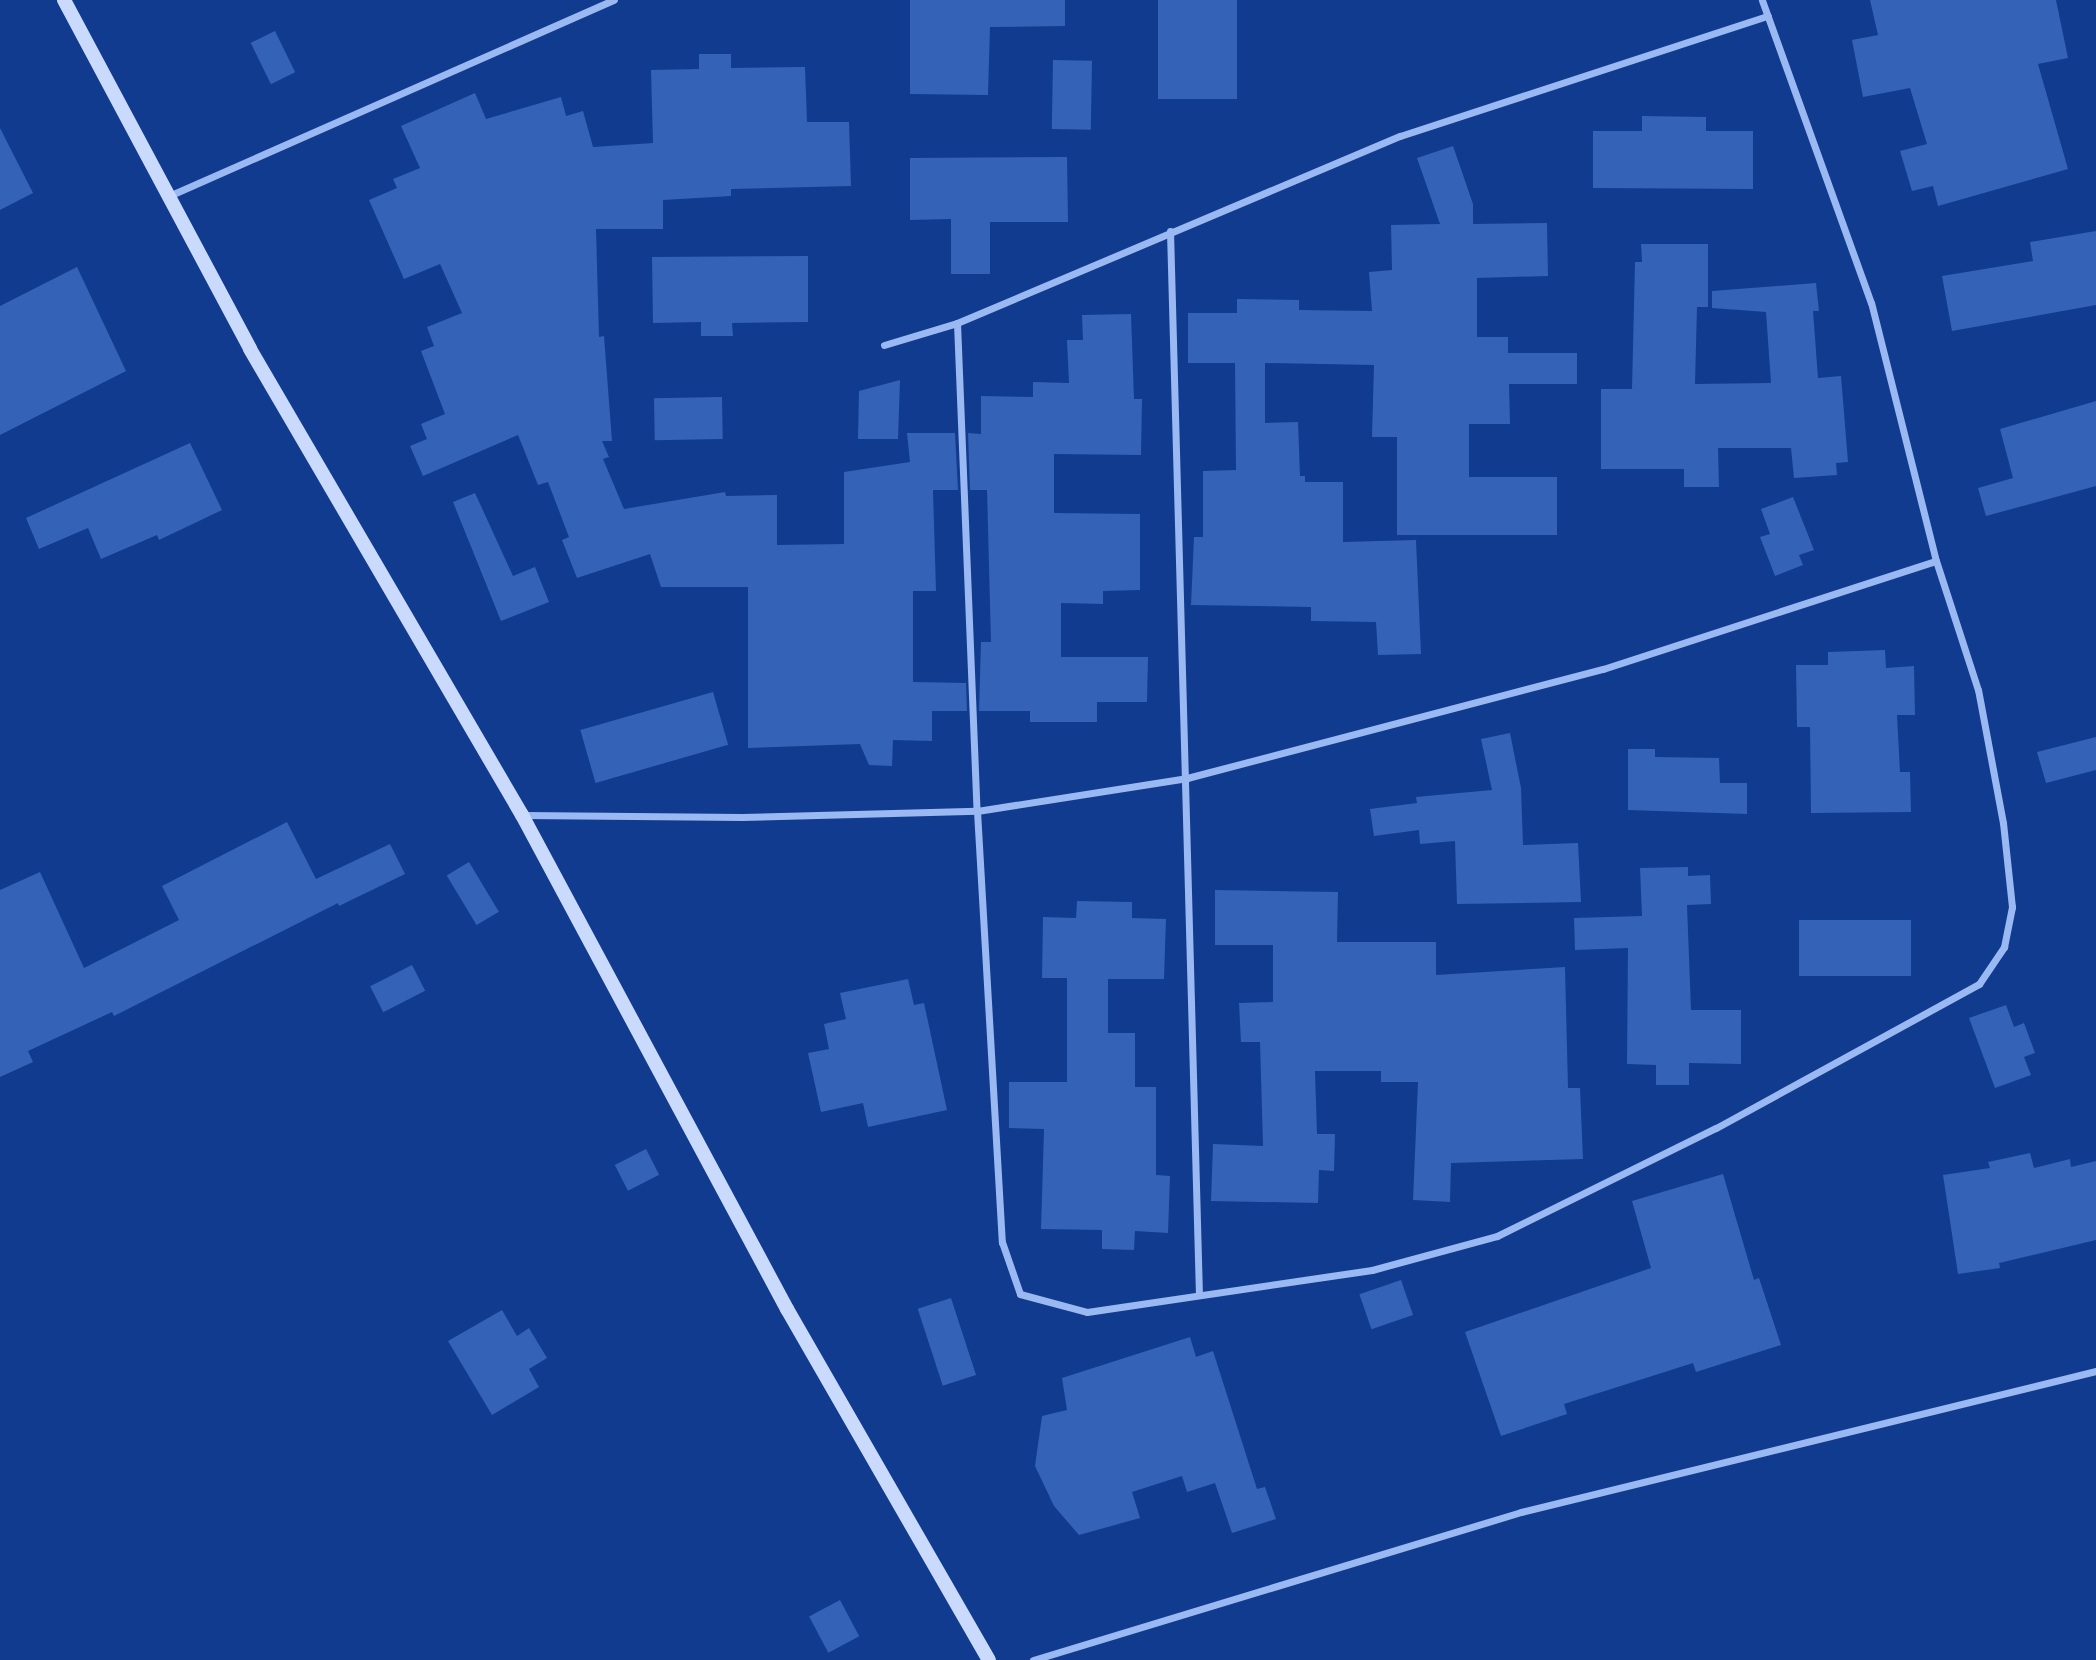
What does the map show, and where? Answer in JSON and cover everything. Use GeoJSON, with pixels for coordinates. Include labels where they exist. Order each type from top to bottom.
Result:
{"type":"FeatureCollection","features":[{"type":"Feature","properties":{"kind":"street"},"geometry":{"type":"LineString","coordinates":[[64,0],[171,195],[250,349],[522,815],[787,1309],[989,1660]]}},
{"type":"Feature","properties":{"kind":"street"},"geometry":{"type":"LineString","coordinates":[[171,195],[614,0]]}},
{"type":"Feature","properties":{"kind":"street"},"geometry":{"type":"LineString","coordinates":[[957,323],[977,811],[1002,1242],[1020,1294],[1087,1312],[1373,1270],[1497,1236],[1716,1128],[1979,984],[2004,947],[2012,907],[2003,823],[1978,690],[1936,561],[1871,303],[1762,0]]}},
{"type":"Feature","properties":{"kind":"street"},"geometry":{"type":"LineString","coordinates":[[884,345],[957,323],[1400,136],[1768,16]]}},
{"type":"Feature","properties":{"kind":"street"},"geometry":{"type":"LineString","coordinates":[[1170,231],[1199,1295]]}},
{"type":"Feature","properties":{"kind":"street"},"geometry":{"type":"LineString","coordinates":[[522,815],[742,817],[977,811],[1187,778],[1603,669],[1936,561]]}},
{"type":"Feature","properties":{"kind":"street"},"geometry":{"type":"LineString","coordinates":[[1033,1660],[1521,1512],[2096,1371]]}},
{"type":"Feature","properties":{"kind":"building"},"geometry":{"type":"Polygon","coordinates":[[[910,0],[1065,0],[1065,26],[990,27],[988,95],[910,94],[910,0]]]}},
{"type":"Feature","properties":{"kind":"building"},"geometry":{"type":"Polygon","coordinates":[[[1158,0],[1237,0],[1237,99],[1158,99],[1158,0]]]}},
{"type":"Feature","properties":{"kind":"building"},"geometry":{"type":"Polygon","coordinates":[[[1870,0],[2056,0],[2068,58],[2038,64],[2068,169],[1938,206],[1933,186],[1912,191],[1900,151],[1927,144],[1910,88],[1863,97],[1852,40],[1878,35],[1870,0]]]}},
{"type":"Feature","properties":{"kind":"building"},"geometry":{"type":"Polygon","coordinates":[[[275,31],[295,72],[271,84],[251,43],[275,31]]]}},
{"type":"Feature","properties":{"kind":"building"},"geometry":{"type":"Polygon","coordinates":[[[699,54],[731,54],[731,68],[805,67],[807,122],[849,122],[851,186],[731,189],[731,196],[663,200],[663,229],[596,229],[599,337],[604,336],[612,441],[602,441],[609,457],[603,459],[624,509],[725,492],[726,496],[777,495],[777,545],[844,544],[844,472],[910,462],[907,433],[955,433],[958,490],[933,490],[936,591],[913,591],[913,682],[966,683],[967,711],[932,711],[932,741],[893,740],[892,766],[869,765],[860,744],[748,748],[748,587],[661,587],[650,554],[577,578],[562,540],[569,537],[548,482],[538,485],[518,435],[423,476],[410,446],[427,439],[421,424],[445,414],[421,351],[434,346],[427,327],[462,313],[440,264],[404,279],[369,200],[397,188],[393,179],[420,168],[401,126],[475,93],[486,119],[561,97],[566,116],[583,111],[593,147],[653,143],[651,70],[699,69],[699,54]]]}},
{"type":"Feature","properties":{"kind":"building"},"geometry":{"type":"Polygon","coordinates":[[[1053,60],[1092,61],[1091,130],[1052,129],[1053,60]]]}},
{"type":"Feature","properties":{"kind":"building"},"geometry":{"type":"Polygon","coordinates":[[[1642,116],[1706,117],[1706,131],[1753,131],[1753,189],[1593,188],[1593,131],[1642,131],[1642,116]]]}},
{"type":"Feature","properties":{"kind":"building"},"geometry":{"type":"Polygon","coordinates":[[[0,128],[33,193],[0,210],[0,128]]]}},
{"type":"Feature","properties":{"kind":"building"},"geometry":{"type":"Polygon","coordinates":[[[1453,146],[1473,204],[1473,224],[1547,223],[1548,276],[1477,278],[1477,337],[1508,337],[1508,353],[1577,353],[1577,384],[1509,384],[1510,424],[1469,424],[1469,477],[1557,477],[1557,535],[1397,535],[1397,437],[1372,437],[1374,365],[1265,363],[1265,423],[1298,422],[1300,476],[1305,476],[1305,482],[1343,482],[1343,542],[1416,540],[1421,654],[1378,655],[1376,622],[1311,621],[1311,607],[1191,605],[1194,537],[1203,537],[1203,471],[1236,470],[1235,363],[1188,363],[1188,313],[1237,313],[1237,299],[1299,300],[1299,310],[1372,311],[1369,272],[1392,270],[1391,225],[1440,224],[1417,158],[1453,146]]]}},
{"type":"Feature","properties":{"kind":"building"},"geometry":{"type":"Polygon","coordinates":[[[1067,157],[1068,222],[990,222],[990,274],[951,274],[951,219],[910,220],[910,158],[1067,157]]]}},
{"type":"Feature","properties":{"kind":"building"},"geometry":{"type":"Polygon","coordinates":[[[2096,231],[2096,305],[1952,331],[1942,276],[2033,261],[2030,242],[2096,231]]]}},
{"type":"Feature","properties":{"kind":"building"},"geometry":{"type":"Polygon","coordinates":[[[1641,244],[1708,244],[1708,307],[1697,307],[1695,384],[1771,383],[1766,312],[1712,308],[1712,291],[1816,283],[1819,311],[1813,311],[1818,378],[1841,376],[1848,462],[1836,463],[1837,475],[1794,478],[1791,448],[1718,448],[1719,487],[1684,487],[1684,469],[1601,469],[1601,389],[1632,389],[1635,262],[1642,262],[1641,244]]]}},
{"type":"Feature","properties":{"kind":"building"},"geometry":{"type":"Polygon","coordinates":[[[808,256],[808,322],[732,323],[733,336],[701,336],[701,322],[653,323],[652,257],[808,256]]]}},
{"type":"Feature","properties":{"kind":"building"},"geometry":{"type":"Polygon","coordinates":[[[77,267],[126,371],[0,435],[0,306],[77,267]]]}},
{"type":"Feature","properties":{"kind":"building"},"geometry":{"type":"Polygon","coordinates":[[[1131,314],[1134,399],[1142,399],[1141,455],[1054,454],[1054,513],[1140,514],[1140,590],[1103,591],[1103,604],[1061,603],[1061,657],[1148,657],[1147,702],[1097,702],[1097,722],[1030,722],[1030,711],[979,711],[981,642],[991,642],[987,490],[970,490],[968,433],[981,434],[981,396],[1033,397],[1033,382],[1069,383],[1067,340],[1083,340],[1082,315],[1131,314]]]}},
{"type":"Feature","properties":{"kind":"building"},"geometry":{"type":"Polygon","coordinates":[[[900,380],[898,439],[858,439],[859,391],[900,380]]]}},
{"type":"Feature","properties":{"kind":"building"},"geometry":{"type":"Polygon","coordinates":[[[722,397],[723,439],[655,440],[654,398],[722,397]]]}},
{"type":"Feature","properties":{"kind":"building"},"geometry":{"type":"Polygon","coordinates":[[[2096,401],[2096,486],[1986,516],[1978,488],[2013,478],[2000,429],[2096,401]]]}},
{"type":"Feature","properties":{"kind":"building"},"geometry":{"type":"Polygon","coordinates":[[[190,443],[222,510],[159,540],[157,535],[101,559],[88,528],[39,549],[26,518],[190,443]]]}},
{"type":"Feature","properties":{"kind":"building"},"geometry":{"type":"Polygon","coordinates":[[[475,493],[513,576],[535,567],[549,602],[501,621],[453,502],[475,493]]]}},
{"type":"Feature","properties":{"kind":"building"},"geometry":{"type":"Polygon","coordinates":[[[1793,497],[1814,550],[1799,555],[1803,565],[1775,576],[1760,537],[1770,534],[1761,509],[1793,497]]]}},
{"type":"Feature","properties":{"kind":"building"},"geometry":{"type":"Polygon","coordinates":[[[1885,650],[1886,668],[1914,666],[1915,715],[1897,715],[1900,772],[1910,772],[1911,812],[1811,813],[1810,727],[1797,727],[1796,665],[1828,665],[1828,652],[1885,650]]]}},
{"type":"Feature","properties":{"kind":"building"},"geometry":{"type":"Polygon","coordinates":[[[713,692],[728,745],[596,783],[580,730],[713,692]]]}},
{"type":"Feature","properties":{"kind":"building"},"geometry":{"type":"Polygon","coordinates":[[[1510,733],[1521,788],[1523,845],[1578,843],[1581,902],[1457,904],[1455,841],[1420,844],[1419,830],[1374,836],[1370,809],[1417,803],[1416,797],[1492,790],[1481,739],[1510,733]]]}},
{"type":"Feature","properties":{"kind":"building"},"geometry":{"type":"Polygon","coordinates":[[[2096,737],[2096,770],[2046,783],[2037,752],[2096,737]]]}},
{"type":"Feature","properties":{"kind":"building"},"geometry":{"type":"Polygon","coordinates":[[[1628,749],[1655,749],[1655,757],[1719,758],[1720,783],[1747,783],[1747,814],[1628,810],[1628,749]]]}},
{"type":"Feature","properties":{"kind":"building"},"geometry":{"type":"Polygon","coordinates":[[[287,822],[316,879],[390,844],[405,874],[339,906],[338,903],[114,1016],[112,1012],[28,1051],[33,1062],[0,1077],[0,890],[40,872],[84,968],[179,920],[162,886],[287,822]]]}},
{"type":"Feature","properties":{"kind":"building"},"geometry":{"type":"Polygon","coordinates":[[[469,862],[499,912],[477,925],[447,875],[469,862]]]}},
{"type":"Feature","properties":{"kind":"building"},"geometry":{"type":"Polygon","coordinates":[[[1688,867],[1688,876],[1710,875],[1711,904],[1687,905],[1691,1010],[1741,1010],[1741,1064],[1689,1063],[1689,1085],[1656,1085],[1656,1065],[1627,1064],[1628,948],[1575,950],[1574,918],[1642,916],[1640,868],[1688,867]]]}},
{"type":"Feature","properties":{"kind":"building"},"geometry":{"type":"Polygon","coordinates":[[[1215,890],[1338,892],[1337,942],[1436,942],[1436,975],[1565,967],[1568,1088],[1580,1088],[1583,1159],[1451,1163],[1450,1202],[1413,1200],[1418,1082],[1381,1082],[1381,1071],[1315,1071],[1317,1134],[1335,1134],[1334,1171],[1319,1170],[1318,1203],[1211,1201],[1213,1144],[1263,1146],[1260,1042],[1241,1042],[1239,1003],[1273,1002],[1273,945],[1215,945],[1215,890]]]}},
{"type":"Feature","properties":{"kind":"building"},"geometry":{"type":"Polygon","coordinates":[[[1077,901],[1132,902],[1132,918],[1166,919],[1164,979],[1108,979],[1108,1033],[1135,1033],[1135,1087],[1156,1087],[1156,1175],[1170,1176],[1168,1233],[1135,1231],[1134,1250],[1102,1249],[1102,1230],[1041,1229],[1044,1129],[1009,1128],[1009,1082],[1067,1082],[1067,978],[1042,978],[1043,917],[1076,918],[1077,901]]]}},
{"type":"Feature","properties":{"kind":"building"},"geometry":{"type":"Polygon","coordinates":[[[1799,920],[1911,920],[1911,976],[1799,976],[1799,920]]]}},
{"type":"Feature","properties":{"kind":"building"},"geometry":{"type":"Polygon","coordinates":[[[412,965],[425,991],[383,1012],[370,986],[412,965]]]}},
{"type":"Feature","properties":{"kind":"building"},"geometry":{"type":"Polygon","coordinates":[[[908,979],[914,1005],[924,1003],[947,1110],[868,1127],[863,1103],[821,1112],[808,1053],[829,1049],[824,1024],[846,1019],[840,993],[908,979]]]}},
{"type":"Feature","properties":{"kind":"building"},"geometry":{"type":"Polygon","coordinates":[[[2006,1005],[2014,1027],[2024,1023],[2035,1053],[2024,1057],[2031,1075],[1995,1088],[1969,1018],[2006,1005]]]}},
{"type":"Feature","properties":{"kind":"building"},"geometry":{"type":"Polygon","coordinates":[[[646,1149],[659,1175],[628,1191],[615,1165],[646,1149]]]}},
{"type":"Feature","properties":{"kind":"building"},"geometry":{"type":"Polygon","coordinates":[[[2030,1153],[2034,1168],[2070,1159],[2071,1167],[2096,1161],[2096,1240],[1999,1263],[2000,1268],[1958,1274],[1943,1175],[1990,1168],[1988,1162],[2030,1153]]]}},
{"type":"Feature","properties":{"kind":"building"},"geometry":{"type":"Polygon","coordinates":[[[1723,1174],[1754,1280],[1759,1278],[1781,1345],[1696,1372],[1693,1363],[1564,1404],[1567,1414],[1501,1436],[1465,1332],[1651,1268],[1632,1201],[1723,1174]]]}},
{"type":"Feature","properties":{"kind":"building"},"geometry":{"type":"Polygon","coordinates":[[[1401,1280],[1413,1315],[1371,1329],[1359,1294],[1401,1280]]]}},
{"type":"Feature","properties":{"kind":"building"},"geometry":{"type":"Polygon","coordinates":[[[951,1298],[976,1375],[943,1386],[918,1309],[951,1298]]]}},
{"type":"Feature","properties":{"kind":"building"},"geometry":{"type":"Polygon","coordinates":[[[502,1310],[517,1336],[529,1328],[547,1358],[529,1369],[539,1387],[492,1415],[448,1341],[502,1310]]]}},
{"type":"Feature","properties":{"kind":"building"},"geometry":{"type":"Polygon","coordinates":[[[1190,1337],[1196,1357],[1213,1351],[1257,1489],[1265,1487],[1276,1519],[1232,1533],[1215,1483],[1187,1492],[1182,1476],[1132,1492],[1140,1518],[1079,1535],[1054,1506],[1035,1466],[1042,1416],[1067,1410],[1062,1378],[1190,1337]]]}},
{"type":"Feature","properties":{"kind":"building"},"geometry":{"type":"Polygon","coordinates":[[[840,1600],[859,1636],[828,1653],[809,1616],[840,1600]]]}}]}
